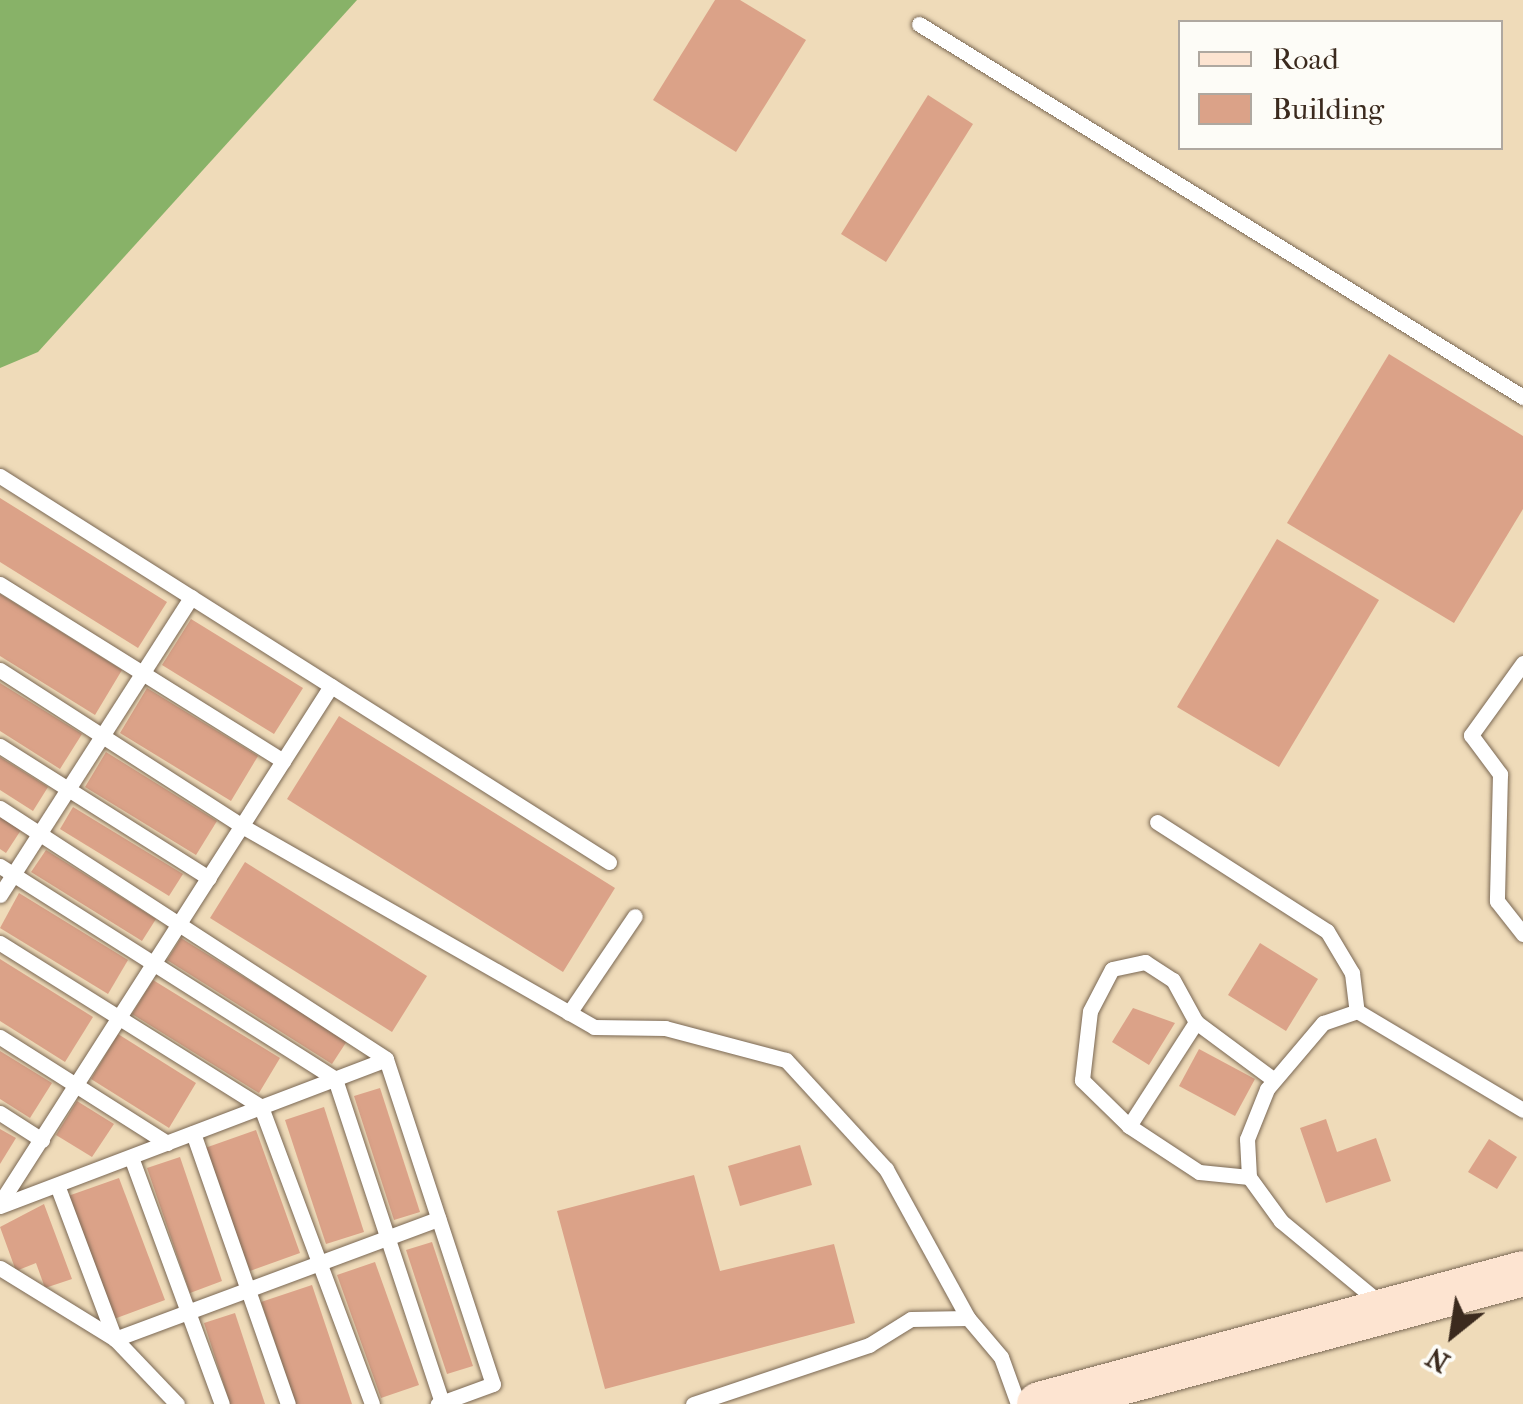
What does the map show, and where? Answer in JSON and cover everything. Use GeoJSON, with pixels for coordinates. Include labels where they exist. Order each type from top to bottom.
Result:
{"type":"FeatureCollection","features":[{"type":"Feature","properties":{"kind":"main road"},"geometry":{"type":"LineString","coordinates":[[1040,1404],[1523,1273]]}},
{"type":"Feature","properties":{"kind":"lane"},"geometry":{"type":"LineString","coordinates":[[918,24],[1523,396]]}},
{"type":"Feature","properties":{"kind":"lane"},"geometry":{"type":"LineString","coordinates":[[0,476],[609,862]]}},
{"type":"Feature","properties":{"kind":"lane"},"geometry":{"type":"LineString","coordinates":[[0,584],[283,762]]}},
{"type":"Feature","properties":{"kind":"lane"},"geometry":{"type":"LineString","coordinates":[[0,895],[6,870],[39,834],[191,597]]}},
{"type":"Feature","properties":{"kind":"lane"},"geometry":{"type":"LineString","coordinates":[[1523,664],[1471,735],[1500,774],[1497,901],[1523,934]]}},
{"type":"Feature","properties":{"kind":"lane"},"geometry":{"type":"LineString","coordinates":[[0,670],[242,826],[594,1026],[665,1028],[786,1060],[886,1169],[968,1318],[1001,1358],[1018,1404]]}},
{"type":"Feature","properties":{"kind":"lane"},"geometry":{"type":"LineString","coordinates":[[0,1205],[331,686]]}},
{"type":"Feature","properties":{"kind":"lane"},"geometry":{"type":"LineString","coordinates":[[0,746],[209,878]]}},
{"type":"Feature","properties":{"kind":"lane"},"geometry":{"type":"LineString","coordinates":[[0,808],[386,1058],[493,1384],[440,1403],[334,1079],[6,870]]}},
{"type":"Feature","properties":{"kind":"lane"},"geometry":{"type":"LineString","coordinates":[[1157,822],[1327,932],[1352,973],[1357,1010]]}},
{"type":"Feature","properties":{"kind":"lane"},"geometry":{"type":"LineString","coordinates":[[569,1013],[636,916]]}},
{"type":"Feature","properties":{"kind":"lane"},"geometry":{"type":"LineString","coordinates":[[0,942],[261,1107],[372,1404]]}},
{"type":"Feature","properties":{"kind":"lane"},"geometry":{"type":"LineString","coordinates":[[1249,1176],[1199,1172],[1129,1126],[1082,1080],[1090,1011],[1112,968],[1145,962],[1174,980],[1196,1022],[1274,1080]]}},
{"type":"Feature","properties":{"kind":"lane"},"geometry":{"type":"LineString","coordinates":[[1357,1010],[1323,1023],[1274,1080],[1247,1139],[1249,1176],[1281,1221],[1388,1310]]}},
{"type":"Feature","properties":{"kind":"lane"},"geometry":{"type":"LineString","coordinates":[[1357,1010],[1523,1110]]}},
{"type":"Feature","properties":{"kind":"lane"},"geometry":{"type":"LineString","coordinates":[[1129,1126],[1196,1022]]}},
{"type":"Feature","properties":{"kind":"lane"},"geometry":{"type":"LineString","coordinates":[[0,1037],[167,1144]]}},
{"type":"Feature","properties":{"kind":"lane"},"geometry":{"type":"LineString","coordinates":[[0,1205],[386,1058]]}},
{"type":"Feature","properties":{"kind":"lane"},"geometry":{"type":"LineString","coordinates":[[0,1113],[42,1140]]}},
{"type":"Feature","properties":{"kind":"lane"},"geometry":{"type":"LineString","coordinates":[[193,1133],[288,1404]]}},
{"type":"Feature","properties":{"kind":"lane"},"geometry":{"type":"LineString","coordinates":[[131,1156],[222,1404]]}},
{"type":"Feature","properties":{"kind":"lane"},"geometry":{"type":"LineString","coordinates":[[57,1185],[116,1339]]}},
{"type":"Feature","properties":{"kind":"lane"},"geometry":{"type":"LineString","coordinates":[[116,1339],[438,1219]]}},
{"type":"Feature","properties":{"kind":"lane"},"geometry":{"type":"LineString","coordinates":[[0,1268],[116,1339],[177,1404]]}},
{"type":"Feature","properties":{"kind":"lane"},"geometry":{"type":"LineString","coordinates":[[693,1404],[870,1345],[911,1318],[968,1318]]}},
{"type":"Feature","properties":{"kind":"green space"},"geometry":{"type":"Polygon","coordinates":[[[0,0],[357,0],[38,352],[0,368],[0,0]]]}},
{"type":"Feature","properties":{"kind":"building"},"geometry":{"type":"Polygon","coordinates":[[[715,0],[740,0],[806,40],[736,152],[653,100],[715,0]]]}},
{"type":"Feature","properties":{"kind":"building"},"geometry":{"type":"Polygon","coordinates":[[[928,95],[973,124],[886,262],[841,234],[928,95]]]}},
{"type":"Feature","properties":{"kind":"building"},"geometry":{"type":"Polygon","coordinates":[[[1389,354],[1523,436],[1523,509],[1454,623],[1287,523],[1389,354]]]}},
{"type":"Feature","properties":{"kind":"building"},"geometry":{"type":"Polygon","coordinates":[[[0,498],[167,602],[138,648],[0,562],[0,498]]]}},
{"type":"Feature","properties":{"kind":"building"},"geometry":{"type":"Polygon","coordinates":[[[1277,539],[1379,600],[1279,767],[1177,707],[1277,539]]]}},
{"type":"Feature","properties":{"kind":"building"},"geometry":{"type":"Polygon","coordinates":[[[0,594],[122,670],[95,715],[0,656],[0,594]]]}},
{"type":"Feature","properties":{"kind":"building"},"geometry":{"type":"Polygon","coordinates":[[[191,619],[303,688],[274,734],[162,665],[191,619]]]}},
{"type":"Feature","properties":{"kind":"building"},"geometry":{"type":"Polygon","coordinates":[[[0,683],[82,734],[60,769],[0,731],[0,683]]]}},
{"type":"Feature","properties":{"kind":"building"},"geometry":{"type":"Polygon","coordinates":[[[147,688],[258,756],[231,801],[120,733],[147,688]]]}},
{"type":"Feature","properties":{"kind":"building"},"geometry":{"type":"Polygon","coordinates":[[[339,716],[615,888],[563,972],[287,799],[339,716]]]}},
{"type":"Feature","properties":{"kind":"building"},"geometry":{"type":"Polygon","coordinates":[[[106,752],[217,821],[196,855],[85,787],[106,752]]]}},
{"type":"Feature","properties":{"kind":"building"},"geometry":{"type":"Polygon","coordinates":[[[0,757],[48,787],[33,811],[0,790],[0,757]]]}},
{"type":"Feature","properties":{"kind":"building"},"geometry":{"type":"Polygon","coordinates":[[[73,807],[183,874],[169,896],[60,829],[73,807]]]}},
{"type":"Feature","properties":{"kind":"building"},"geometry":{"type":"Polygon","coordinates":[[[0,817],[21,830],[6,853],[0,849],[0,817]]]}},
{"type":"Feature","properties":{"kind":"building"},"geometry":{"type":"Polygon","coordinates":[[[46,850],[156,919],[142,941],[31,872],[46,850]]]}},
{"type":"Feature","properties":{"kind":"building"},"geometry":{"type":"Polygon","coordinates":[[[245,862],[427,976],[392,1032],[210,918],[245,862]]]}},
{"type":"Feature","properties":{"kind":"building"},"geometry":{"type":"Polygon","coordinates":[[[19,893],[128,960],[108,994],[0,928],[19,893]]]}},
{"type":"Feature","properties":{"kind":"building"},"geometry":{"type":"Polygon","coordinates":[[[181,938],[347,1041],[332,1064],[167,960],[181,938]]]}},
{"type":"Feature","properties":{"kind":"building"},"geometry":{"type":"Polygon","coordinates":[[[1260,943],[1318,979],[1286,1031],[1228,995],[1260,943]]]}},
{"type":"Feature","properties":{"kind":"building"},"geometry":{"type":"Polygon","coordinates":[[[0,959],[93,1017],[65,1062],[0,1021],[0,959]]]}},
{"type":"Feature","properties":{"kind":"building"},"geometry":{"type":"Polygon","coordinates":[[[153,980],[280,1058],[259,1093],[132,1014],[153,980]]]}},
{"type":"Feature","properties":{"kind":"building"},"geometry":{"type":"Polygon","coordinates":[[[1133,1008],[1175,1023],[1149,1065],[1112,1042],[1133,1008]]]}},
{"type":"Feature","properties":{"kind":"building"},"geometry":{"type":"Polygon","coordinates":[[[118,1034],[196,1083],[169,1128],[91,1079],[118,1034]]]}},
{"type":"Feature","properties":{"kind":"building"},"geometry":{"type":"Polygon","coordinates":[[[1199,1049],[1255,1079],[1235,1116],[1179,1086],[1199,1049]]]}},
{"type":"Feature","properties":{"kind":"building"},"geometry":{"type":"Polygon","coordinates":[[[0,1051],[52,1083],[30,1118],[0,1099],[0,1051]]]}},
{"type":"Feature","properties":{"kind":"building"},"geometry":{"type":"Polygon","coordinates":[[[380,1088],[420,1212],[394,1220],[354,1096],[380,1088]]]}},
{"type":"Feature","properties":{"kind":"building"},"geometry":{"type":"Polygon","coordinates":[[[77,1101],[114,1124],[92,1157],[56,1135],[77,1101]]]}},
{"type":"Feature","properties":{"kind":"building"},"geometry":{"type":"Polygon","coordinates":[[[324,1107],[364,1232],[326,1244],[285,1120],[324,1107]]]}},
{"type":"Feature","properties":{"kind":"building"},"geometry":{"type":"Polygon","coordinates":[[[1326,1119],[1337,1152],[1376,1138],[1391,1181],[1326,1203],[1300,1128],[1326,1119]]]}},
{"type":"Feature","properties":{"kind":"building"},"geometry":{"type":"Polygon","coordinates":[[[0,1129],[16,1138],[0,1164],[0,1129]]]}},
{"type":"Feature","properties":{"kind":"building"},"geometry":{"type":"Polygon","coordinates":[[[256,1130],[300,1253],[250,1271],[205,1148],[256,1130]]]}},
{"type":"Feature","properties":{"kind":"building"},"geometry":{"type":"Polygon","coordinates":[[[1489,1139],[1517,1157],[1497,1189],[1468,1172],[1489,1139]]]}},
{"type":"Feature","properties":{"kind":"building"},"geometry":{"type":"Polygon","coordinates":[[[800,1145],[812,1185],[740,1206],[728,1166],[800,1145]]]}},
{"type":"Feature","properties":{"kind":"building"},"geometry":{"type":"Polygon","coordinates":[[[180,1157],[222,1281],[190,1293],[147,1168],[180,1157]]]}},
{"type":"Feature","properties":{"kind":"building"},"geometry":{"type":"Polygon","coordinates":[[[694,1175],[720,1271],[834,1244],[855,1323],[605,1389],[557,1211],[694,1175]]]}},
{"type":"Feature","properties":{"kind":"building"},"geometry":{"type":"Polygon","coordinates":[[[119,1178],[165,1300],[114,1319],[68,1196],[119,1178]]]}},
{"type":"Feature","properties":{"kind":"building"},"geometry":{"type":"Polygon","coordinates":[[[44,1204],[72,1279],[45,1288],[36,1263],[16,1271],[0,1227],[44,1204]]]}},
{"type":"Feature","properties":{"kind":"building"},"geometry":{"type":"Polygon","coordinates":[[[432,1242],[473,1366],[447,1374],[406,1250],[432,1242]]]}},
{"type":"Feature","properties":{"kind":"building"},"geometry":{"type":"Polygon","coordinates":[[[375,1262],[419,1385],[381,1398],[337,1275],[375,1262]]]}},
{"type":"Feature","properties":{"kind":"building"},"geometry":{"type":"Polygon","coordinates":[[[312,1285],[352,1404],[296,1404],[261,1302],[312,1285]]]}},
{"type":"Feature","properties":{"kind":"building"},"geometry":{"type":"Polygon","coordinates":[[[235,1313],[265,1404],[230,1404],[204,1323],[235,1313]]]}}]}
